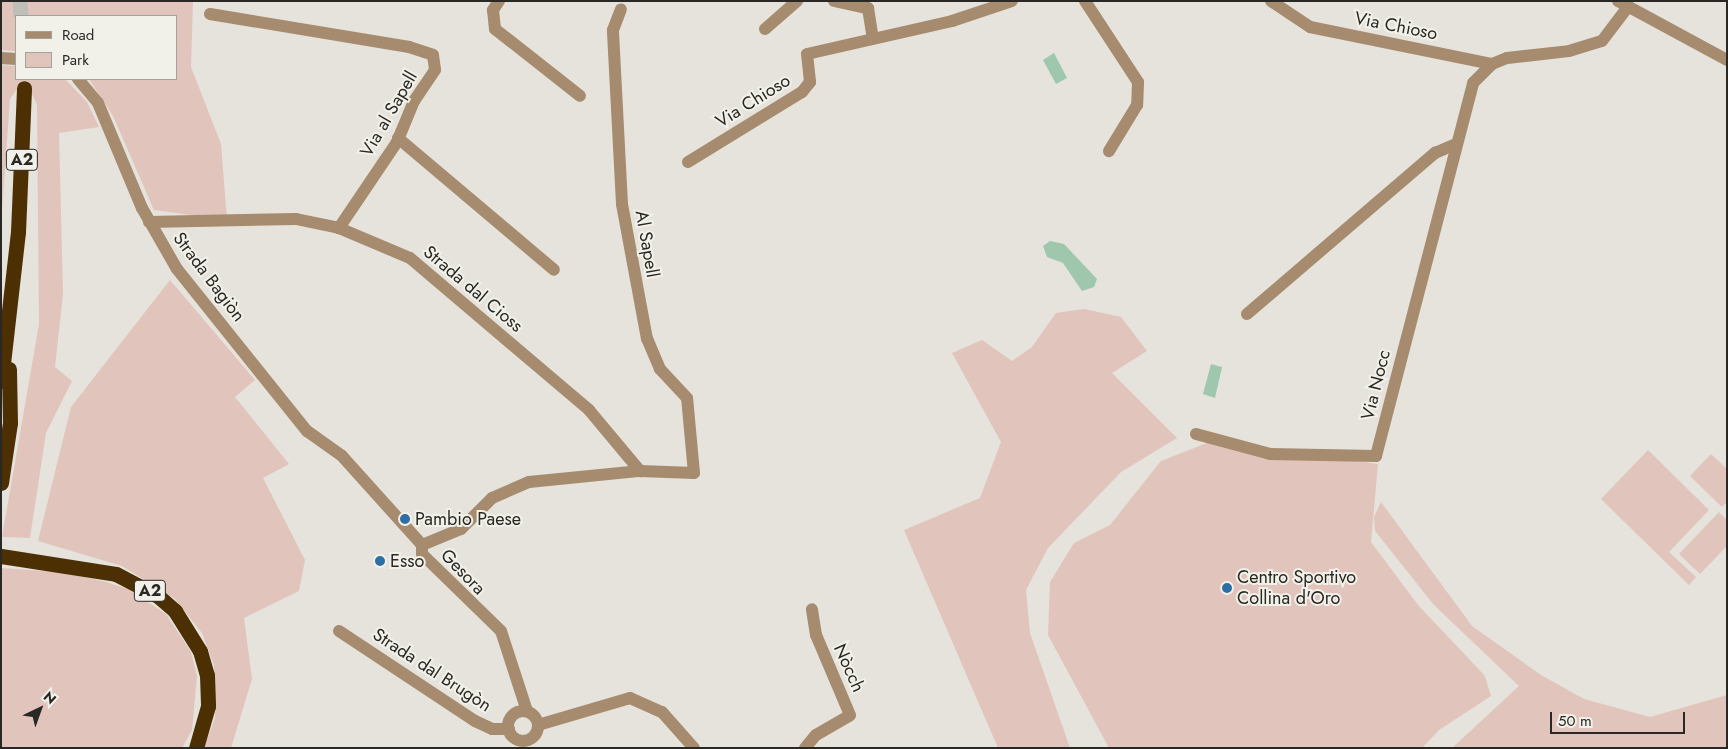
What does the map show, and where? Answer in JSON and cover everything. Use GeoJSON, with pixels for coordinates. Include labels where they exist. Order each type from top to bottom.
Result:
{"type":"FeatureCollection","features":[{"type":"Feature","properties":{"kind":"highway","name":"A2"},"geometry":{"type":"LineString","coordinates":[[1,483],[10,423],[9,325],[24,88]]}},
{"type":"Feature","properties":{"kind":"highway","name":"A2"},"geometry":{"type":"LineString","coordinates":[[1,380],[9,325]]}},
{"type":"Feature","properties":{"kind":"highway","name":"A2"},"geometry":{"type":"LineString","coordinates":[[1,556],[116,574],[158,596],[176,611],[200,651],[207,675],[208,706],[196,748]]}},
{"type":"Feature","properties":{"kind":"street"},"geometry":{"type":"LineString","coordinates":[[499,1],[493,10],[495,29],[580,96]]}},
{"type":"Feature","properties":{"kind":"street"},"geometry":{"type":"LineString","coordinates":[[765,29],[797,1]]}},
{"type":"Feature","properties":{"kind":"street"},"geometry":{"type":"LineString","coordinates":[[834,1],[868,8],[873,38],[952,21],[1012,1]]}},
{"type":"Feature","properties":{"kind":"street"},"geometry":{"type":"LineString","coordinates":[[1085,1],[1138,82],[1137,105],[1109,151]]}},
{"type":"Feature","properties":{"kind":"street","name":"Via Chioso"},"geometry":{"type":"LineString","coordinates":[[1271,1],[1310,27],[1492,64]]}},
{"type":"Feature","properties":{"kind":"street"},"geometry":{"type":"LineString","coordinates":[[1492,64],[1588,48],[1608,37],[1623,5],[1727,60]]}},
{"type":"Feature","properties":{"kind":"street","name":"Al Sapell"},"geometry":{"type":"LineString","coordinates":[[620,9],[613,30],[622,204],[646,339],[660,369],[687,398],[694,473],[640,471]]}},
{"type":"Feature","properties":{"kind":"street","name":"Via al Sapell"},"geometry":{"type":"LineString","coordinates":[[210,14],[409,47],[433,56],[435,70],[414,102],[398,138],[339,228]]}},
{"type":"Feature","properties":{"kind":"street","name":"Via Chioso"},"geometry":{"type":"LineString","coordinates":[[688,162],[802,92],[810,82],[807,54],[873,38]]}},
{"type":"Feature","properties":{"kind":"street"},"geometry":{"type":"LineString","coordinates":[[1,58],[15,59]]}},
{"type":"Feature","properties":{"kind":"street","name":"Via Nocc"},"geometry":{"type":"LineString","coordinates":[[1196,434],[1270,454],[1376,456],[1454,145],[1473,83],[1492,64]]}},
{"type":"Feature","properties":{"kind":"street","name":"Strada Bagiòn"},"geometry":{"type":"LineString","coordinates":[[79,80],[98,103],[149,222],[177,269],[307,431]]}},
{"type":"Feature","properties":{"kind":"street"},"geometry":{"type":"LineString","coordinates":[[398,138],[554,270]]}},
{"type":"Feature","properties":{"kind":"street"},"geometry":{"type":"LineString","coordinates":[[1248,314],[1420,165],[1454,145]]}},
{"type":"Feature","properties":{"kind":"street","name":"Strada dal Cioss"},"geometry":{"type":"LineString","coordinates":[[149,222],[296,219],[339,228],[410,258],[589,410],[640,471]]}},
{"type":"Feature","properties":{"kind":"street","name":"Gesora"},"geometry":{"type":"LineString","coordinates":[[307,431],[342,456],[422,545],[422,554],[501,631],[527,711]]}},
{"type":"Feature","properties":{"kind":"street"},"geometry":{"type":"LineString","coordinates":[[422,545],[461,529],[492,498],[528,482],[640,471]]}},
{"type":"Feature","properties":{"kind":"street","name":"Nòcch"},"geometry":{"type":"LineString","coordinates":[[805,748],[816,735],[850,714],[816,635],[812,609]]}},
{"type":"Feature","properties":{"kind":"street","name":"Strada dal Brugòn"},"geometry":{"type":"LineString","coordinates":[[339,631],[475,721],[492,729],[509,729]]}},
{"type":"Feature","properties":{"kind":"street"},"geometry":{"type":"LineString","coordinates":[[538,725],[630,698],[662,712],[694,748]]}},
{"type":"Feature","properties":{"kind":"street"},"geometry":{"type":"LineString","coordinates":[[527,711],[538,725],[536,734],[519,744],[509,729],[513,715],[527,711]]}},
{"type":"Feature","properties":{"kind":"green space"},"geometry":{"type":"Polygon","coordinates":[[[1,1],[193,1],[191,67],[221,144],[227,220],[154,210],[113,116],[90,80],[178,80],[178,15],[15,15],[15,51],[1,50],[1,1]]]}},
{"type":"Feature","properties":{"kind":"green space"},"geometry":{"type":"Polygon","coordinates":[[[1,65],[15,66],[15,80],[66,80],[87,102],[99,127],[59,133],[63,294],[55,367],[72,381],[46,433],[30,538],[2,537],[39,324],[37,105],[29,87],[19,86],[10,99],[1,224],[1,65]]]}},
{"type":"Feature","properties":{"kind":"green space"},"geometry":{"type":"Polygon","coordinates":[[[170,280],[255,380],[235,397],[289,464],[263,478],[305,560],[299,591],[244,618],[252,679],[231,748],[204,748],[215,718],[214,665],[202,633],[174,598],[122,566],[38,541],[71,407],[170,280]]]}},
{"type":"Feature","properties":{"kind":"green space"},"geometry":{"type":"Polygon","coordinates":[[[1084,309],[1121,317],[1147,351],[1112,373],[1177,438],[1121,472],[1048,548],[1026,590],[1030,633],[1070,748],[998,748],[904,530],[980,498],[1001,442],[952,353],[982,340],[1012,361],[1032,347],[1056,313],[1084,309]]]}},
{"type":"Feature","properties":{"kind":"green space","name":"Centro Sportivo Collina d'Oro"},"geometry":{"type":"Polygon","coordinates":[[[1212,441],[1378,464],[1371,542],[1418,605],[1485,676],[1491,696],[1439,730],[1422,748],[1109,748],[1048,635],[1050,582],[1074,543],[1110,525],[1161,461],[1212,441]]]}},
{"type":"Feature","properties":{"kind":"green space"},"geometry":{"type":"Polygon","coordinates":[[[1648,450],[1709,510],[1669,552],[1696,577],[1689,585],[1601,499],[1648,450]]]}},
{"type":"Feature","properties":{"kind":"green space"},"geometry":{"type":"Polygon","coordinates":[[[1711,454],[1727,469],[1727,502],[1722,507],[1690,476],[1711,454]]]}},
{"type":"Feature","properties":{"kind":"green space"},"geometry":{"type":"Polygon","coordinates":[[[1381,502],[1472,626],[1541,675],[1584,699],[1650,717],[1727,695],[1727,748],[1452,748],[1519,686],[1434,605],[1375,531],[1374,517],[1381,502]]]}},
{"type":"Feature","properties":{"kind":"green space"},"geometry":{"type":"Polygon","coordinates":[[[1719,512],[1727,520],[1727,546],[1700,574],[1679,554],[1719,512]]]}},
{"type":"Feature","properties":{"kind":"green space"},"geometry":{"type":"Polygon","coordinates":[[[1,568],[60,572],[103,581],[128,589],[166,614],[191,652],[197,676],[192,730],[182,748],[1,748],[1,568]]]}},
{"type":"Feature","properties":{"kind":"shaded area"},"geometry":{"type":"Polygon","coordinates":[[[1054,53],[1067,78],[1056,84],[1043,60],[1054,53]]]}},
{"type":"Feature","properties":{"kind":"shaded area"},"geometry":{"type":"Polygon","coordinates":[[[1050,241],[1064,244],[1097,279],[1094,287],[1082,291],[1063,263],[1047,257],[1043,246],[1050,241]]]}},
{"type":"Feature","properties":{"kind":"shaded area"},"geometry":{"type":"Polygon","coordinates":[[[1211,364],[1222,367],[1215,398],[1203,394],[1211,364]]]}},
{"type":"Feature","properties":{"kind":"tunnel"},"geometry":{"type":"LineString","coordinates":[[20,1],[21,15]]}},
{"type":"Feature","properties":{"kind":"place","name":"Pambio Paese"},"geometry":{"type":"Point","coordinates":[405,519]}},
{"type":"Feature","properties":{"kind":"place","name":"Esso"},"geometry":{"type":"Point","coordinates":[380,561]}},
{"type":"Feature","properties":{"kind":"place","name":"Centro Sportivo Collina d'Oro"},"geometry":{"type":"Point","coordinates":[1227,588]}}]}
